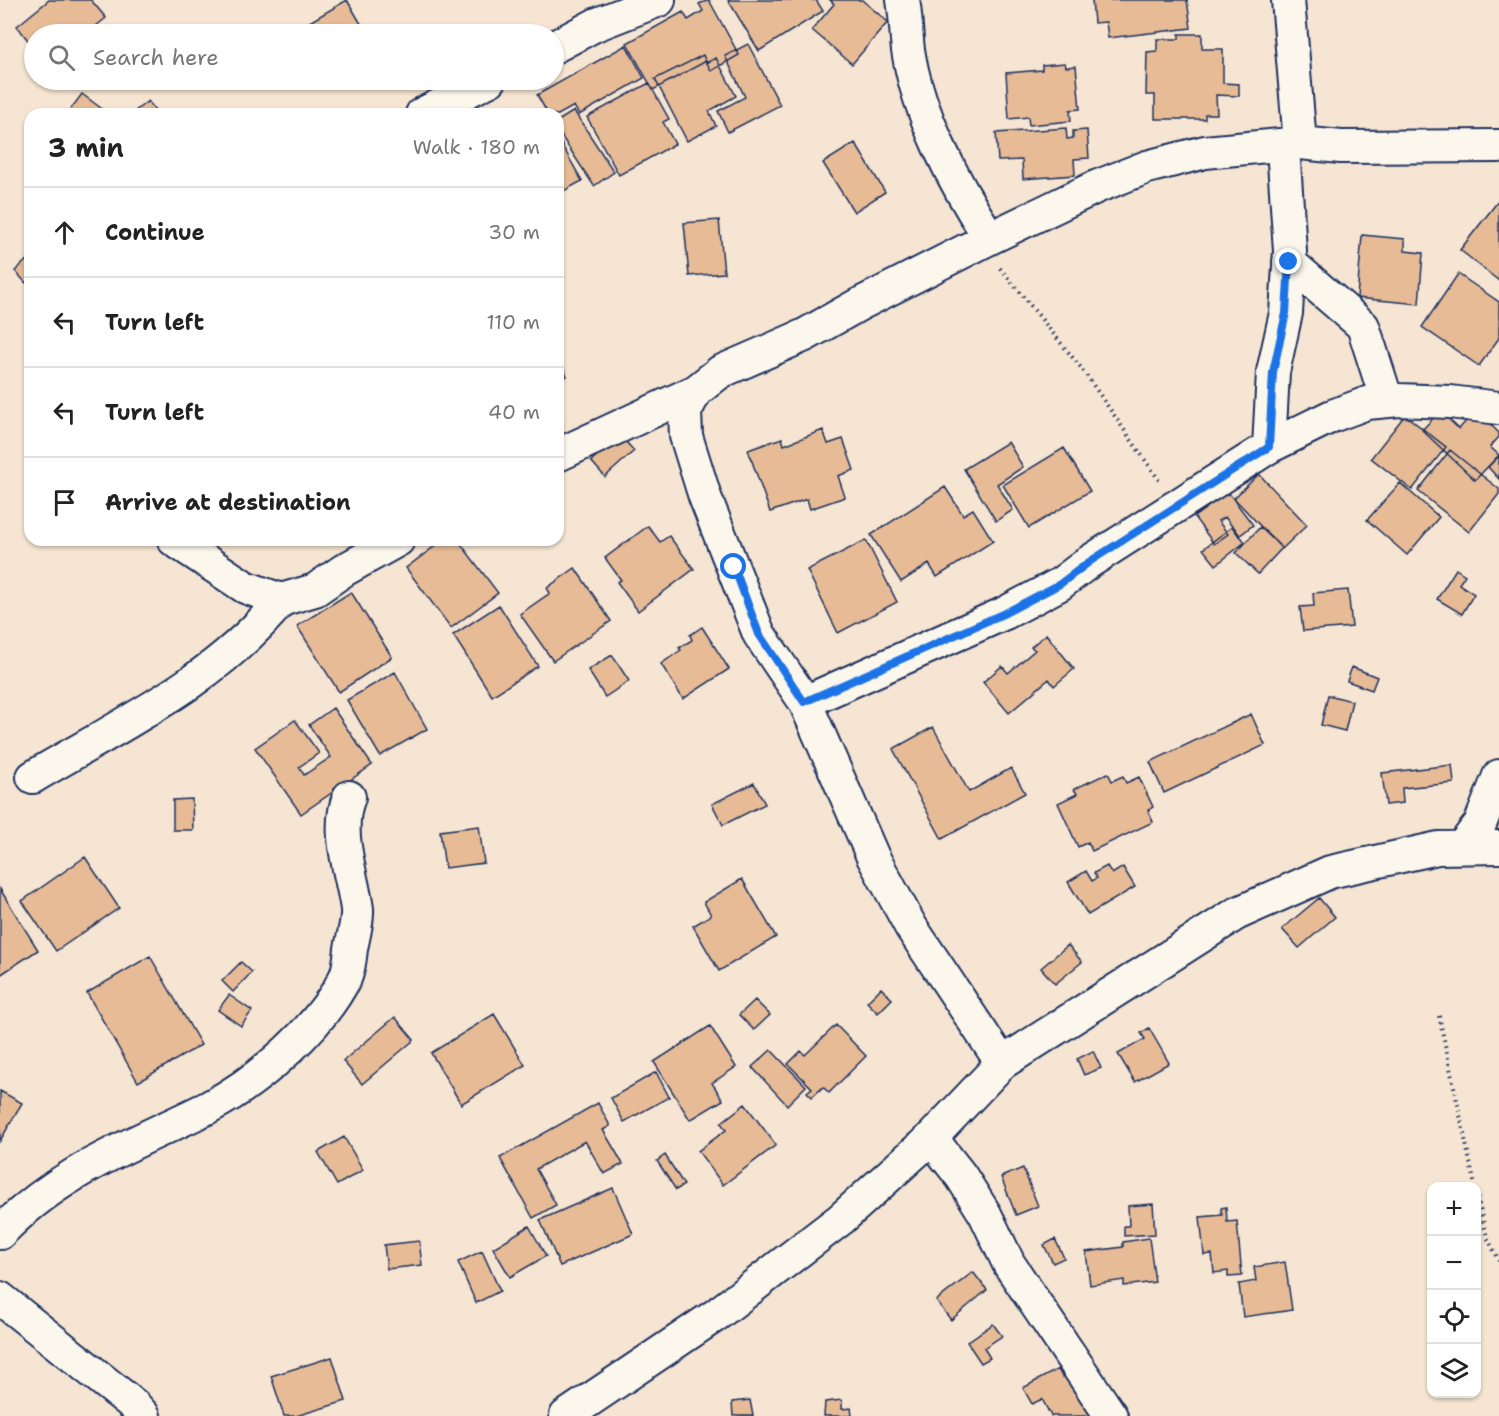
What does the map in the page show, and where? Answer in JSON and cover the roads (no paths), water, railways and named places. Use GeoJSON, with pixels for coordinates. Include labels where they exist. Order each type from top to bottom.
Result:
{"type":"FeatureCollection","features":[{"type":"Feature","properties":{"kind":"street"},"geometry":{"type":"LineString","coordinates":[[564,42],[595,25],[659,0]]}},
{"type":"Feature","properties":{"kind":"street"},"geometry":{"type":"LineString","coordinates":[[903,0],[908,52],[927,116],[954,179],[986,240]]}},
{"type":"Feature","properties":{"kind":"street"},"geometry":{"type":"LineString","coordinates":[[1269,447],[1273,372],[1286,313],[1289,262],[1291,145],[1288,0]]}},
{"type":"Feature","properties":{"kind":"street"},"geometry":{"type":"LineString","coordinates":[[434,108],[470,90]]}},
{"type":"Feature","properties":{"kind":"street"},"geometry":{"type":"LineString","coordinates":[[564,452],[696,391],[720,372],[805,335],[858,305],[986,240],[1096,187],[1147,167],[1205,152],[1291,145],[1499,146]]}},
{"type":"Feature","properties":{"kind":"street"},"geometry":{"type":"LineString","coordinates":[[1289,262],[1363,326],[1387,401]]}},
{"type":"Feature","properties":{"kind":"street"},"geometry":{"type":"LineString","coordinates":[[696,391],[686,411],[686,436],[705,496],[759,634],[804,702],[868,847],[910,927],[1002,1063]]}},
{"type":"Feature","properties":{"kind":"street"},"geometry":{"type":"LineString","coordinates":[[804,702],[1005,613],[1060,584],[1089,562],[1269,447],[1332,416],[1367,403],[1387,401],[1450,402],[1499,408]]}},
{"type":"Feature","properties":{"kind":"street"},"geometry":{"type":"LineString","coordinates":[[183,546],[245,587],[281,600]]}},
{"type":"Feature","properties":{"kind":"street"},"geometry":{"type":"LineString","coordinates":[[33,777],[183,688],[262,623],[281,600],[315,590],[344,570],[387,546]]}},
{"type":"Feature","properties":{"kind":"street"},"geometry":{"type":"LineString","coordinates":[[1462,847],[1480,824],[1499,776]]}},
{"type":"Feature","properties":{"kind":"street"},"geometry":{"type":"LineString","coordinates":[[0,1233],[52,1186],[134,1141],[211,1106],[268,1067],[299,1038],[326,1007],[347,974],[357,911],[348,870],[343,812],[349,797]]}},
{"type":"Feature","properties":{"kind":"street"},"geometry":{"type":"LineString","coordinates":[[566,1416],[725,1308],[841,1219],[931,1138],[1002,1063],[1236,914],[1330,872],[1438,848],[1499,847]]}},
{"type":"Feature","properties":{"kind":"street"},"geometry":{"type":"LineString","coordinates":[[931,1138],[961,1176],[985,1214],[1015,1273],[1111,1416]]}},
{"type":"Feature","properties":{"kind":"street"},"geometry":{"type":"LineString","coordinates":[[0,1298],[134,1405],[144,1416]]}}]}
